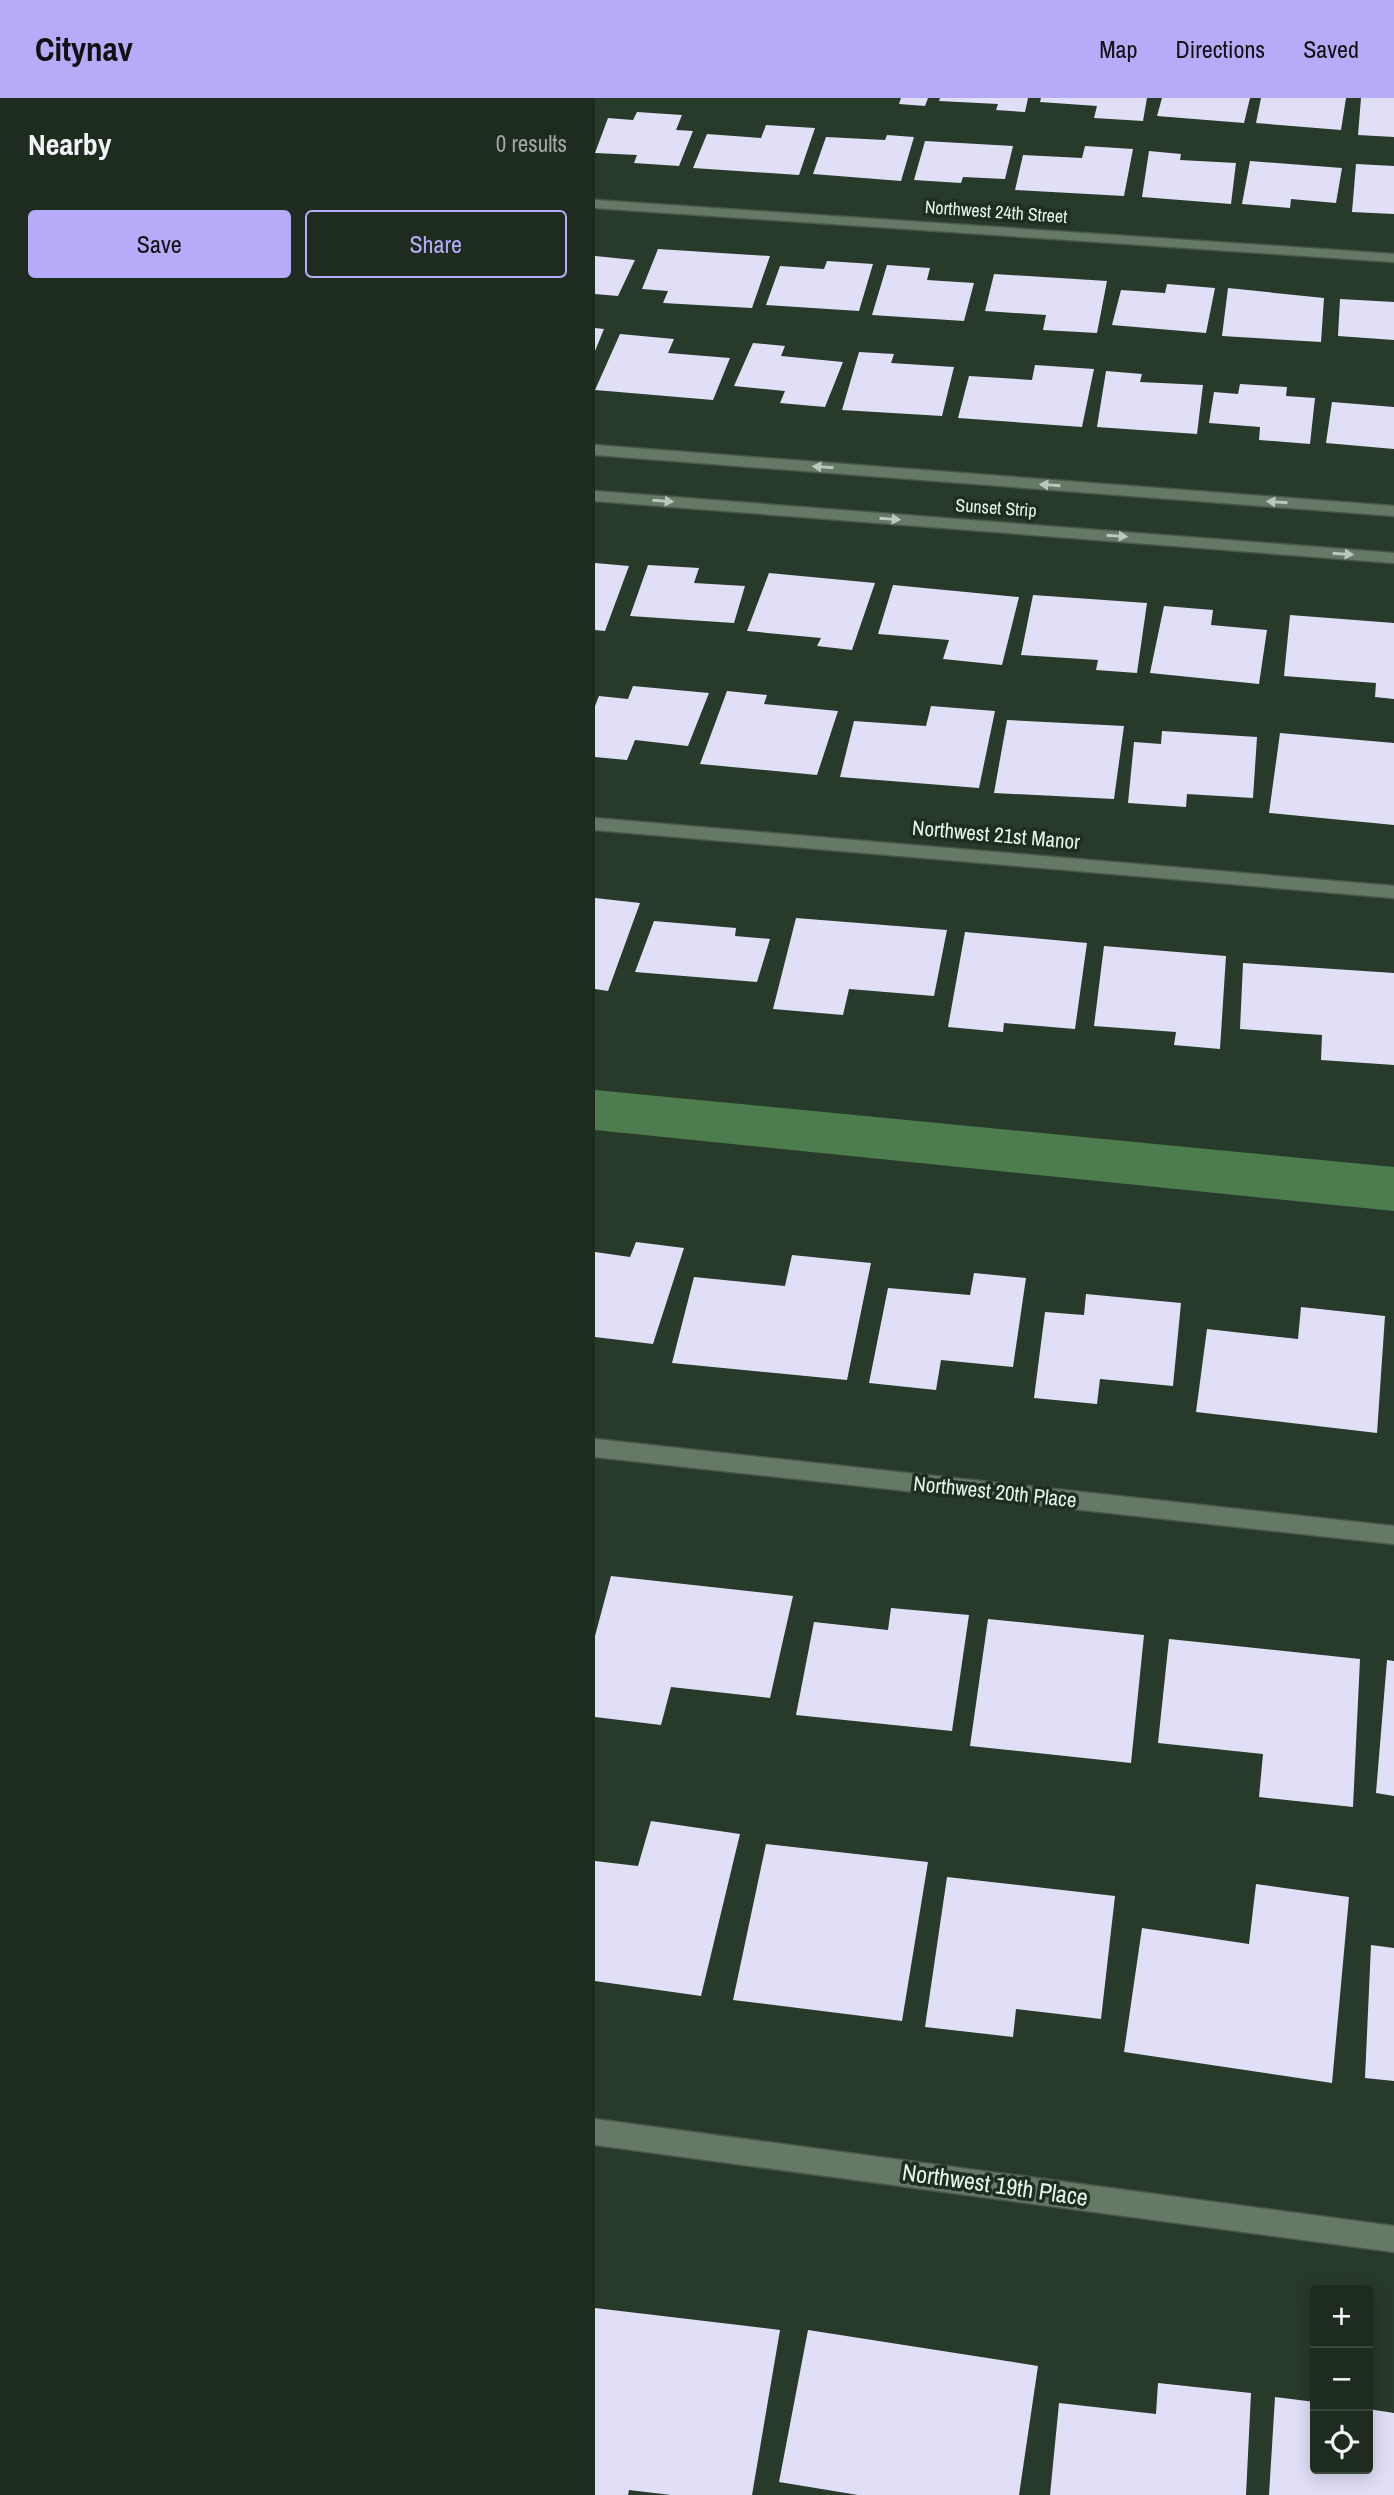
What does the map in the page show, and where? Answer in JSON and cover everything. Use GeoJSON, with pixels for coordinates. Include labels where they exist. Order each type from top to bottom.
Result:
{"type":"FeatureCollection","features":[{"type":"Feature","properties":{"kind":"street","name":"Northwest 24th Street"},"geometry":{"type":"LineString","coordinates":[[595,204],[1394,258]]}},
{"type":"Feature","properties":{"kind":"street","name":"Sunset Strip"},"geometry":{"type":"LineString","coordinates":[[595,450],[1394,511]]}},
{"type":"Feature","properties":{"kind":"street","name":"Sunset Strip"},"geometry":{"type":"LineString","coordinates":[[595,496],[1394,558]]}},
{"type":"Feature","properties":{"kind":"street","name":"Northwest 21st Manor"},"geometry":{"type":"LineString","coordinates":[[595,824],[1394,892]]}},
{"type":"Feature","properties":{"kind":"street","name":"Northwest 20th Place"},"geometry":{"type":"LineString","coordinates":[[595,1448],[1394,1535]]}},
{"type":"Feature","properties":{"kind":"street","name":"Northwest 19th Place"},"geometry":{"type":"LineString","coordinates":[[595,2132],[1394,2239]]}},
{"type":"Feature","properties":{"kind":"building"},"geometry":{"type":"Polygon","coordinates":[[[901,98],[928,98],[925,106],[899,104],[901,98]]]}},
{"type":"Feature","properties":{"kind":"building"},"geometry":{"type":"Polygon","coordinates":[[[940,98],[1028,98],[1025,112],[996,110],[998,104],[939,101],[940,98]]]}},
{"type":"Feature","properties":{"kind":"building"},"geometry":{"type":"Polygon","coordinates":[[[1041,98],[1147,98],[1143,121],[1094,118],[1097,106],[1040,102],[1041,98]]]}},
{"type":"Feature","properties":{"kind":"building"},"geometry":{"type":"Polygon","coordinates":[[[1162,98],[1250,98],[1244,123],[1157,116],[1162,98]]]}},
{"type":"Feature","properties":{"kind":"building"},"geometry":{"type":"Polygon","coordinates":[[[1261,98],[1346,98],[1341,130],[1256,123],[1261,98]]]}},
{"type":"Feature","properties":{"kind":"building"},"geometry":{"type":"Polygon","coordinates":[[[1361,98],[1394,98],[1394,137],[1358,135],[1361,98]]]}},
{"type":"Feature","properties":{"kind":"building"},"geometry":{"type":"Polygon","coordinates":[[[637,112],[682,115],[676,130],[693,131],[679,166],[634,163],[637,155],[595,153],[608,118],[633,120],[637,112]]]}},
{"type":"Feature","properties":{"kind":"building"},"geometry":{"type":"Polygon","coordinates":[[[766,125],[815,128],[799,175],[693,168],[707,134],[761,138],[766,125]]]}},
{"type":"Feature","properties":{"kind":"building"},"geometry":{"type":"Polygon","coordinates":[[[887,135],[914,137],[901,181],[813,174],[826,137],[885,140],[887,135]]]}},
{"type":"Feature","properties":{"kind":"building"},"geometry":{"type":"Polygon","coordinates":[[[925,141],[1013,146],[1005,179],[963,177],[961,183],[914,180],[925,141]]]}},
{"type":"Feature","properties":{"kind":"building"},"geometry":{"type":"Polygon","coordinates":[[[1085,146],[1133,149],[1124,196],[1015,190],[1023,155],[1082,158],[1085,146]]]}},
{"type":"Feature","properties":{"kind":"building"},"geometry":{"type":"Polygon","coordinates":[[[1149,151],[1181,154],[1180,160],[1236,163],[1231,204],[1142,197],[1149,151]]]}},
{"type":"Feature","properties":{"kind":"building"},"geometry":{"type":"Polygon","coordinates":[[[1250,161],[1342,168],[1336,203],[1291,199],[1290,208],[1242,204],[1250,161]]]}},
{"type":"Feature","properties":{"kind":"building"},"geometry":{"type":"Polygon","coordinates":[[[1356,164],[1394,166],[1394,214],[1352,212],[1356,164]]]}},
{"type":"Feature","properties":{"kind":"building"},"geometry":{"type":"Polygon","coordinates":[[[658,249],[770,256],[752,308],[663,303],[668,291],[642,289],[658,249]]]}},
{"type":"Feature","properties":{"kind":"building"},"geometry":{"type":"Polygon","coordinates":[[[595,256],[635,260],[618,296],[595,294],[595,256]]]}},
{"type":"Feature","properties":{"kind":"building"},"geometry":{"type":"Polygon","coordinates":[[[827,261],[873,264],[859,311],[766,305],[780,266],[824,269],[827,261]]]}},
{"type":"Feature","properties":{"kind":"building"},"geometry":{"type":"Polygon","coordinates":[[[887,265],[930,268],[927,280],[974,283],[964,321],[872,315],[887,265]]]}},
{"type":"Feature","properties":{"kind":"building"},"geometry":{"type":"Polygon","coordinates":[[[994,274],[1107,281],[1097,333],[1043,330],[1046,315],[985,311],[994,274]]]}},
{"type":"Feature","properties":{"kind":"building"},"geometry":{"type":"Polygon","coordinates":[[[1167,284],[1215,288],[1206,333],[1112,325],[1121,290],[1165,293],[1167,284]]]}},
{"type":"Feature","properties":{"kind":"building"},"geometry":{"type":"Polygon","coordinates":[[[1228,288],[1324,298],[1321,342],[1222,336],[1228,288]]]}},
{"type":"Feature","properties":{"kind":"building"},"geometry":{"type":"Polygon","coordinates":[[[1340,299],[1394,302],[1394,340],[1338,336],[1340,299]]]}},
{"type":"Feature","properties":{"kind":"building"},"geometry":{"type":"Polygon","coordinates":[[[595,328],[604,329],[595,351],[595,328]]]}},
{"type":"Feature","properties":{"kind":"building"},"geometry":{"type":"Polygon","coordinates":[[[620,334],[674,339],[668,353],[730,358],[713,400],[595,390],[620,334]]]}},
{"type":"Feature","properties":{"kind":"building"},"geometry":{"type":"Polygon","coordinates":[[[753,343],[785,346],[781,356],[843,362],[825,407],[780,403],[785,391],[734,386],[753,343]]]}},
{"type":"Feature","properties":{"kind":"building"},"geometry":{"type":"Polygon","coordinates":[[[859,352],[894,354],[891,363],[954,367],[942,416],[842,410],[859,352]]]}},
{"type":"Feature","properties":{"kind":"building"},"geometry":{"type":"Polygon","coordinates":[[[1035,365],[1094,369],[1082,427],[958,418],[969,376],[1032,380],[1035,365]]]}},
{"type":"Feature","properties":{"kind":"building"},"geometry":{"type":"Polygon","coordinates":[[[1106,371],[1142,374],[1140,382],[1203,385],[1197,434],[1097,427],[1106,371]]]}},
{"type":"Feature","properties":{"kind":"building"},"geometry":{"type":"Polygon","coordinates":[[[1240,384],[1287,387],[1286,396],[1315,398],[1310,444],[1259,440],[1260,427],[1209,423],[1214,392],[1238,394],[1240,384]]]}},
{"type":"Feature","properties":{"kind":"building"},"geometry":{"type":"Polygon","coordinates":[[[1332,402],[1394,407],[1394,449],[1326,443],[1332,402]]]}},
{"type":"Feature","properties":{"kind":"building"},"geometry":{"type":"Polygon","coordinates":[[[595,563],[629,566],[605,631],[595,630],[595,563]]]}},
{"type":"Feature","properties":{"kind":"building"},"geometry":{"type":"Polygon","coordinates":[[[648,565],[699,568],[694,583],[745,586],[734,623],[630,616],[648,565]]]}},
{"type":"Feature","properties":{"kind":"building"},"geometry":{"type":"Polygon","coordinates":[[[769,573],[875,583],[852,650],[817,646],[821,638],[747,631],[769,573]]]}},
{"type":"Feature","properties":{"kind":"building"},"geometry":{"type":"Polygon","coordinates":[[[893,585],[1019,597],[1002,665],[943,659],[949,640],[878,634],[893,585]]]}},
{"type":"Feature","properties":{"kind":"building"},"geometry":{"type":"Polygon","coordinates":[[[1033,595],[1147,603],[1137,673],[1096,670],[1098,660],[1021,655],[1033,595]]]}},
{"type":"Feature","properties":{"kind":"building"},"geometry":{"type":"Polygon","coordinates":[[[1164,606],[1213,610],[1211,625],[1267,630],[1259,684],[1150,673],[1164,606]]]}},
{"type":"Feature","properties":{"kind":"building"},"geometry":{"type":"Polygon","coordinates":[[[1290,615],[1394,623],[1394,699],[1375,697],[1376,683],[1284,676],[1290,615]]]}},
{"type":"Feature","properties":{"kind":"building"},"geometry":{"type":"Polygon","coordinates":[[[633,686],[709,693],[688,746],[635,740],[627,760],[595,757],[595,706],[599,696],[628,699],[633,686]]]}},
{"type":"Feature","properties":{"kind":"building"},"geometry":{"type":"Polygon","coordinates":[[[727,691],[767,695],[764,704],[838,711],[817,775],[700,764],[727,691]]]}},
{"type":"Feature","properties":{"kind":"building"},"geometry":{"type":"Polygon","coordinates":[[[931,706],[995,711],[979,788],[840,777],[854,721],[926,726],[931,706]]]}},
{"type":"Feature","properties":{"kind":"building"},"geometry":{"type":"Polygon","coordinates":[[[1007,720],[1124,726],[1114,799],[994,793],[1007,720]]]}},
{"type":"Feature","properties":{"kind":"building"},"geometry":{"type":"Polygon","coordinates":[[[1162,731],[1257,737],[1253,798],[1187,794],[1186,807],[1128,803],[1134,742],[1161,744],[1162,731]]]}},
{"type":"Feature","properties":{"kind":"building"},"geometry":{"type":"Polygon","coordinates":[[[1280,733],[1394,743],[1394,825],[1269,813],[1280,733]]]}},
{"type":"Feature","properties":{"kind":"building"},"geometry":{"type":"Polygon","coordinates":[[[595,898],[640,903],[608,991],[595,989],[595,898]]]}},
{"type":"Feature","properties":{"kind":"building"},"geometry":{"type":"Polygon","coordinates":[[[796,918],[947,930],[934,996],[849,989],[843,1015],[773,1009],[796,918]]]}},
{"type":"Feature","properties":{"kind":"building"},"geometry":{"type":"Polygon","coordinates":[[[654,921],[736,928],[735,936],[770,939],[757,982],[635,972],[654,921]]]}},
{"type":"Feature","properties":{"kind":"building"},"geometry":{"type":"Polygon","coordinates":[[[965,932],[1087,943],[1075,1029],[1004,1023],[1003,1032],[948,1027],[965,932]]]}},
{"type":"Feature","properties":{"kind":"building"},"geometry":{"type":"Polygon","coordinates":[[[1104,946],[1226,956],[1220,1049],[1174,1045],[1176,1032],[1094,1026],[1104,946]]]}},
{"type":"Feature","properties":{"kind":"building"},"geometry":{"type":"Polygon","coordinates":[[[1243,963],[1394,973],[1394,1065],[1321,1060],[1322,1035],[1240,1029],[1243,963]]]}},
{"type":"Feature","properties":{"kind":"building"},"geometry":{"type":"Polygon","coordinates":[[[636,1242],[684,1248],[653,1344],[595,1337],[595,1252],[630,1257],[636,1242]]]}},
{"type":"Feature","properties":{"kind":"building"},"geometry":{"type":"Polygon","coordinates":[[[792,1255],[871,1263],[847,1380],[672,1363],[694,1277],[785,1286],[792,1255]]]}},
{"type":"Feature","properties":{"kind":"building"},"geometry":{"type":"Polygon","coordinates":[[[974,1273],[1026,1278],[1013,1367],[941,1360],[936,1390],[869,1383],[888,1288],[970,1295],[974,1273]]]}},
{"type":"Feature","properties":{"kind":"building"},"geometry":{"type":"Polygon","coordinates":[[[1086,1294],[1181,1303],[1173,1386],[1100,1379],[1097,1404],[1034,1398],[1045,1312],[1084,1315],[1086,1294]]]}},
{"type":"Feature","properties":{"kind":"building"},"geometry":{"type":"Polygon","coordinates":[[[1301,1307],[1385,1316],[1377,1433],[1196,1412],[1207,1329],[1298,1339],[1301,1307]]]}},
{"type":"Feature","properties":{"kind":"building"},"geometry":{"type":"Polygon","coordinates":[[[611,1576],[793,1596],[770,1698],[671,1687],[661,1725],[595,1717],[595,1636],[611,1576]]]}},
{"type":"Feature","properties":{"kind":"building"},"geometry":{"type":"Polygon","coordinates":[[[891,1608],[969,1615],[952,1731],[796,1715],[814,1622],[888,1630],[891,1608]]]}},
{"type":"Feature","properties":{"kind":"building"},"geometry":{"type":"Polygon","coordinates":[[[988,1619],[1144,1635],[1131,1763],[970,1746],[988,1619]]]}},
{"type":"Feature","properties":{"kind":"building"},"geometry":{"type":"Polygon","coordinates":[[[1169,1639],[1360,1659],[1353,1807],[1259,1797],[1263,1754],[1158,1743],[1169,1639]]]}},
{"type":"Feature","properties":{"kind":"building"},"geometry":{"type":"Polygon","coordinates":[[[1387,1660],[1394,1661],[1394,1796],[1376,1793],[1387,1660]]]}},
{"type":"Feature","properties":{"kind":"building"},"geometry":{"type":"Polygon","coordinates":[[[651,1821],[740,1834],[701,1996],[595,1981],[595,1861],[638,1866],[651,1821]]]}},
{"type":"Feature","properties":{"kind":"building"},"geometry":{"type":"Polygon","coordinates":[[[766,1844],[928,1862],[902,2021],[733,2000],[766,1844]]]}},
{"type":"Feature","properties":{"kind":"building"},"geometry":{"type":"Polygon","coordinates":[[[947,1877],[1115,1896],[1101,2019],[1016,2009],[1013,2037],[925,2027],[947,1877]]]}},
{"type":"Feature","properties":{"kind":"building"},"geometry":{"type":"Polygon","coordinates":[[[1256,1884],[1349,1897],[1332,2083],[1124,2052],[1142,1928],[1249,1944],[1256,1884]]]}},
{"type":"Feature","properties":{"kind":"building"},"geometry":{"type":"Polygon","coordinates":[[[1371,1945],[1394,1948],[1394,2081],[1365,2078],[1371,1945]]]}},
{"type":"Feature","properties":{"kind":"building"},"geometry":{"type":"Polygon","coordinates":[[[595,2308],[780,2330],[752,2495],[671,2495],[629,2490],[628,2495],[595,2495],[595,2308]]]}},
{"type":"Feature","properties":{"kind":"building"},"geometry":{"type":"Polygon","coordinates":[[[808,2330],[1038,2366],[1019,2495],[858,2495],[779,2482],[808,2330]]]}},
{"type":"Feature","properties":{"kind":"building"},"geometry":{"type":"Polygon","coordinates":[[[1158,2383],[1251,2393],[1246,2495],[1050,2495],[1059,2403],[1156,2414],[1158,2383]]]}},
{"type":"Feature","properties":{"kind":"building"},"geometry":{"type":"Polygon","coordinates":[[[1275,2397],[1310,2401],[1310,2474],[1373,2474],[1373,2410],[1394,2413],[1394,2495],[1269,2495],[1275,2397]]]}},
{"type":"Feature","properties":{"kind":"waterway"},"geometry":{"type":"LineString","coordinates":[[595,1110],[1394,1189]]}}]}
